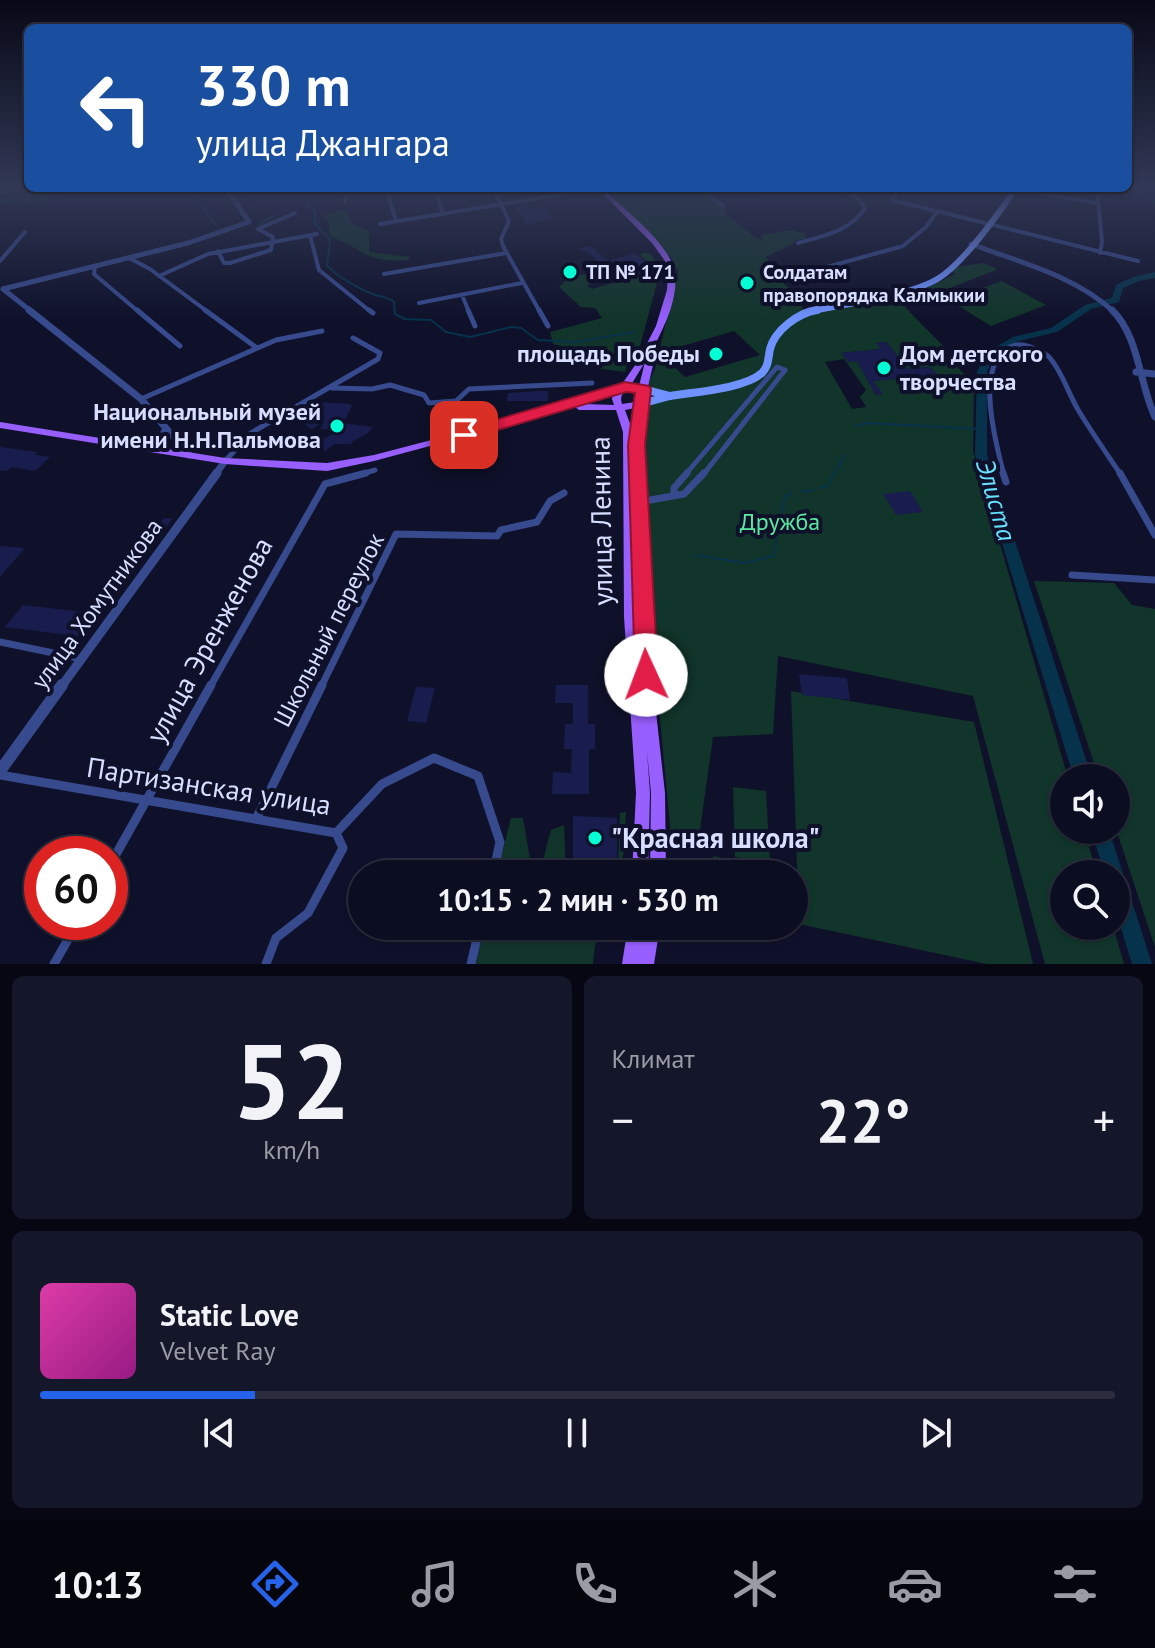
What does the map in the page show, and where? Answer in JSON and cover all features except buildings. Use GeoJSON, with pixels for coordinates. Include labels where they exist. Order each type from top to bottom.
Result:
{"type":"FeatureCollection","features":[{"type":"Feature","properties":{"kind":"main road"},"geometry":{"type":"LineString","coordinates":[[640,231],[669,263],[672,274],[643,389]]}},
{"type":"Feature","properties":{"kind":"main road"},"geometry":{"type":"LineString","coordinates":[[553,411],[596,405],[640,404],[728,386],[760,375],[768,366],[774,339],[800,314],[925,285],[945,274],[985,231]]}},
{"type":"Feature","properties":{"kind":"main road"},"geometry":{"type":"LineString","coordinates":[[623,388],[641,367],[654,342]]}},
{"type":"Feature","properties":{"kind":"main road"},"geometry":{"type":"LineString","coordinates":[[0,425],[225,461],[305,467],[350,464],[553,411],[623,388],[670,396]]}},
{"type":"Feature","properties":{"kind":"main road","name":"улица Ленина"},"geometry":{"type":"LineString","coordinates":[[623,388],[616,399],[628,432],[630,617],[643,793],[641,860]]}},
{"type":"Feature","properties":{"kind":"main road","name":"улица Ленина"},"geometry":{"type":"LineString","coordinates":[[643,389],[637,445],[647,685],[658,793],[658,860]]}},
{"type":"Feature","properties":{"kind":"main road"},"geometry":{"type":"LineString","coordinates":[[630,964],[634,940]]}},
{"type":"Feature","properties":{"kind":"main road"},"geometry":{"type":"LineString","coordinates":[[646,964],[650,940]]}},
{"type":"Feature","properties":{"kind":"street"},"geometry":{"type":"LineString","coordinates":[[2,285],[129,258],[230,231]]}},
{"type":"Feature","properties":{"kind":"street"},"geometry":{"type":"LineString","coordinates":[[218,251],[224,263],[230,263],[271,250],[273,237],[262,231]]}},
{"type":"Feature","properties":{"kind":"street"},"geometry":{"type":"LineString","coordinates":[[506,231],[501,239],[506,253],[548,326]]}},
{"type":"Feature","properties":{"kind":"street"},"geometry":{"type":"LineString","coordinates":[[798,243],[833,231]]}},
{"type":"Feature","properties":{"kind":"street"},"geometry":{"type":"LineString","coordinates":[[781,271],[794,276],[897,248],[920,231]]}},
{"type":"Feature","properties":{"kind":"street"},"geometry":{"type":"LineString","coordinates":[[1010,231],[1138,261]]}},
{"type":"Feature","properties":{"kind":"street"},"geometry":{"type":"LineString","coordinates":[[1100,253],[1101,231]]}},
{"type":"Feature","properties":{"kind":"street"},"geometry":{"type":"LineString","coordinates":[[0,261],[25,232]]}},
{"type":"Feature","properties":{"kind":"street"},"geometry":{"type":"LineString","coordinates":[[159,276],[218,251],[317,234]]}},
{"type":"Feature","properties":{"kind":"street"},"geometry":{"type":"LineString","coordinates":[[310,235],[319,270],[373,313]]}},
{"type":"Feature","properties":{"kind":"street"},"geometry":{"type":"LineString","coordinates":[[971,244],[1101,297],[1111,306],[1129,333],[1136,372],[1155,417]]}},
{"type":"Feature","properties":{"kind":"street"},"geometry":{"type":"LineString","coordinates":[[384,274],[506,253]]}},
{"type":"Feature","properties":{"kind":"street"},"geometry":{"type":"LineString","coordinates":[[129,258],[159,276],[257,348]]}},
{"type":"Feature","properties":{"kind":"street"},"geometry":{"type":"LineString","coordinates":[[95,266],[94,274],[180,346]]}},
{"type":"Feature","properties":{"kind":"street"},"geometry":{"type":"LineString","coordinates":[[419,303],[522,283]]}},
{"type":"Feature","properties":{"kind":"street"},"geometry":{"type":"LineString","coordinates":[[2,285],[141,399],[164,433],[189,455]]}},
{"type":"Feature","properties":{"kind":"street"},"geometry":{"type":"LineString","coordinates":[[462,295],[475,326]]}},
{"type":"Feature","properties":{"kind":"street"},"geometry":{"type":"LineString","coordinates":[[141,399],[296,332],[322,331]]}},
{"type":"Feature","properties":{"kind":"street"},"geometry":{"type":"LineString","coordinates":[[225,461],[251,433],[378,359],[380,353],[353,338]]}},
{"type":"Feature","properties":{"kind":"street"},"geometry":{"type":"LineString","coordinates":[[1006,482],[995,442],[989,382],[997,358],[1015,345],[1025,345],[1049,356],[1079,412],[1123,477],[1155,535]]}},
{"type":"Feature","properties":{"kind":"street"},"geometry":{"type":"LineString","coordinates":[[639,502],[653,495],[674,496],[690,491],[785,370],[777,367],[674,488],[674,496]]}},
{"type":"Feature","properties":{"kind":"street"},"geometry":{"type":"LineString","coordinates":[[1136,372],[1155,374]]}},
{"type":"Feature","properties":{"kind":"street"},"geometry":{"type":"LineString","coordinates":[[332,388],[372,389],[390,385],[424,395],[429,403],[456,401],[469,389],[592,383]]}},
{"type":"Feature","properties":{"kind":"street"},"geometry":{"type":"LineString","coordinates":[[136,446],[164,433]]}},
{"type":"Feature","properties":{"kind":"street"},"geometry":{"type":"LineString","coordinates":[[159,450],[164,433]]}},
{"type":"Feature","properties":{"kind":"street","name":"улица Хомутникова"},"geometry":{"type":"LineString","coordinates":[[0,773],[225,461]]}},
{"type":"Feature","properties":{"kind":"street","name":"улица Эренженова"},"geometry":{"type":"LineString","coordinates":[[126,836],[325,484],[375,470]]}},
{"type":"Feature","properties":{"kind":"street","name":"Школьный переулок"},"geometry":{"type":"LineString","coordinates":[[256,819],[396,534],[497,536],[501,530],[537,522],[550,501],[564,493]]}},
{"type":"Feature","properties":{"kind":"street"},"geometry":{"type":"LineString","coordinates":[[1072,575],[1155,580]]}},
{"type":"Feature","properties":{"kind":"street"},"geometry":{"type":"LineString","coordinates":[[0,642],[82,659]]}},
{"type":"Feature","properties":{"kind":"street","name":"Партизанская улица"},"geometry":{"type":"LineString","coordinates":[[0,773],[336,833],[382,784],[434,758],[478,776],[500,842],[496,860]]}},
{"type":"Feature","properties":{"kind":"street"},"geometry":{"type":"LineString","coordinates":[[266,964],[276,938],[308,913],[343,848],[336,833]]}},
{"type":"Feature","properties":{"kind":"street"},"geometry":{"type":"LineString","coordinates":[[54,964],[68,940]]}},
{"type":"Feature","properties":{"kind":"street"},"geometry":{"type":"LineString","coordinates":[[471,964],[477,940]]}},
{"type":"Feature","properties":{"kind":"green space"},"geometry":{"type":"Polygon","coordinates":[[[329,231],[369,231],[369,252],[410,257],[408,260],[394,260],[374,257],[330,236],[329,231]]]}},
{"type":"Feature","properties":{"kind":"green space","name":"Дружба"},"geometry":{"type":"Polygon","coordinates":[[[646,231],[747,231],[765,241],[760,235],[786,231],[805,234],[805,239],[794,240],[793,244],[766,257],[784,284],[804,300],[801,305],[805,312],[898,302],[955,274],[952,271],[954,267],[984,263],[996,268],[904,306],[943,346],[938,346],[974,385],[973,451],[1064,764],[1050,764],[1050,844],[1088,844],[1093,860],[1050,860],[1050,940],[1117,940],[1124,964],[1045,964],[973,696],[778,656],[773,734],[713,737],[698,844],[671,837],[639,450],[643,405],[669,394],[656,391],[648,383],[655,369],[678,271],[671,258],[646,231]],[[734,331],[672,349],[674,367],[685,377],[760,355],[734,331]],[[886,342],[877,343],[881,349],[842,353],[848,362],[857,361],[876,395],[882,394],[873,381],[904,378],[914,390],[945,387],[940,380],[943,379],[929,367],[908,369],[886,342]],[[844,359],[825,362],[852,409],[866,407],[860,397],[866,390],[844,359]]]}},
{"type":"Feature","properties":{"kind":"green space"},"geometry":{"type":"Polygon","coordinates":[[[650,253],[661,268],[640,346],[630,352],[625,372],[595,368],[587,352],[553,344],[550,332],[602,318],[595,308],[581,307],[559,287],[571,275],[588,274],[593,281],[587,286],[592,289],[657,270],[640,255],[650,253]]]}},
{"type":"Feature","properties":{"kind":"green space"},"geometry":{"type":"Polygon","coordinates":[[[1002,281],[1046,305],[991,326],[949,300],[1002,281]]]}},
{"type":"Feature","properties":{"kind":"green space"},"geometry":{"type":"Polygon","coordinates":[[[1034,581],[1114,583],[1132,605],[1155,609],[1155,947],[1130,871],[1130,860],[1126,860],[1121,844],[1130,844],[1130,764],[1094,764],[1034,581]]]}},
{"type":"Feature","properties":{"kind":"green space"},"geometry":{"type":"Polygon","coordinates":[[[791,691],[974,722],[1033,964],[987,964],[808,926],[808,860],[797,860],[791,691]]]}},
{"type":"Feature","properties":{"kind":"green space"},"geometry":{"type":"Polygon","coordinates":[[[733,787],[766,791],[770,860],[735,857],[733,787]]]}},
{"type":"Feature","properties":{"kind":"green space"},"geometry":{"type":"Polygon","coordinates":[[[626,812],[623,860],[618,860],[620,813],[626,812]]]}},
{"type":"Feature","properties":{"kind":"green space"},"geometry":{"type":"Polygon","coordinates":[[[511,818],[523,818],[530,860],[500,860],[511,818]]]}},
{"type":"Feature","properties":{"kind":"green space"},"geometry":{"type":"Polygon","coordinates":[[[564,825],[565,860],[543,860],[551,830],[564,825]]]}},
{"type":"Feature","properties":{"kind":"green space"},"geometry":{"type":"Polygon","coordinates":[[[713,856],[734,860],[713,860],[713,856]]]}},
{"type":"Feature","properties":{"kind":"green space"},"geometry":{"type":"Polygon","coordinates":[[[482,940],[598,940],[593,964],[476,964],[482,940]]]}},
{"type":"Feature","properties":{"kind":"waterway"},"geometry":{"type":"LineString","coordinates":[[322,231],[330,240],[327,266],[356,286],[392,300],[395,314],[405,319],[431,320],[446,332],[470,337],[511,327],[521,328],[538,340],[575,342],[635,332]]}},
{"type":"Feature","properties":{"kind":"waterway","name":"Элиста"},"geometry":{"type":"LineString","coordinates":[[1079,764],[981,455],[982,371],[992,353],[1016,339],[1054,330],[1088,307],[1116,300],[1119,287],[1155,275]]}},
{"type":"Feature","properties":{"kind":"waterway"},"geometry":{"type":"LineString","coordinates":[[856,426],[867,423],[980,429]]}},
{"type":"Feature","properties":{"kind":"waterway"},"geometry":{"type":"LineString","coordinates":[[820,488],[827,486],[845,455]]}},
{"type":"Feature","properties":{"kind":"waterway"},"geometry":{"type":"LineString","coordinates":[[802,492],[813,490]]}},
{"type":"Feature","properties":{"kind":"waterway"},"geometry":{"type":"LineString","coordinates":[[696,555],[744,563],[773,556],[785,496],[791,493]]}},
{"type":"Feature","properties":{"kind":"waterway","name":"Элиста"},"geometry":{"type":"LineString","coordinates":[[1104,844],[1110,860]]}},
{"type":"Feature","properties":{"kind":"waterway","name":"Элиста"},"geometry":{"type":"LineString","coordinates":[[1130,926],[1142,964]]}},
{"type":"Feature","properties":{"kind":"place","name":"ТП № 171"},"geometry":{"type":"Point","coordinates":[570,272]}},
{"type":"Feature","properties":{"kind":"place","name":"Солдатам правопорядка Калмыкии"},"geometry":{"type":"Point","coordinates":[747,283]}},
{"type":"Feature","properties":{"kind":"place","name":"площадь Победы"},"geometry":{"type":"Point","coordinates":[716,354]}},
{"type":"Feature","properties":{"kind":"place","name":"Дом детского творчества"},"geometry":{"type":"Point","coordinates":[884,368]}},
{"type":"Feature","properties":{"kind":"place","name":"Национальный музей имени Н.Н.Пальмова"},"geometry":{"type":"Point","coordinates":[337,426]}},
{"type":"Feature","properties":{"kind":"place","name":"\"Красная школа\""},"geometry":{"type":"Point","coordinates":[595,838]}},
{"type":"Feature","properties":{"kind":"route"},"geometry":{"type":"LineString","coordinates":[[464,435],[553,411],[625,387],[643,389],[637,445],[646,675]]}}]}
